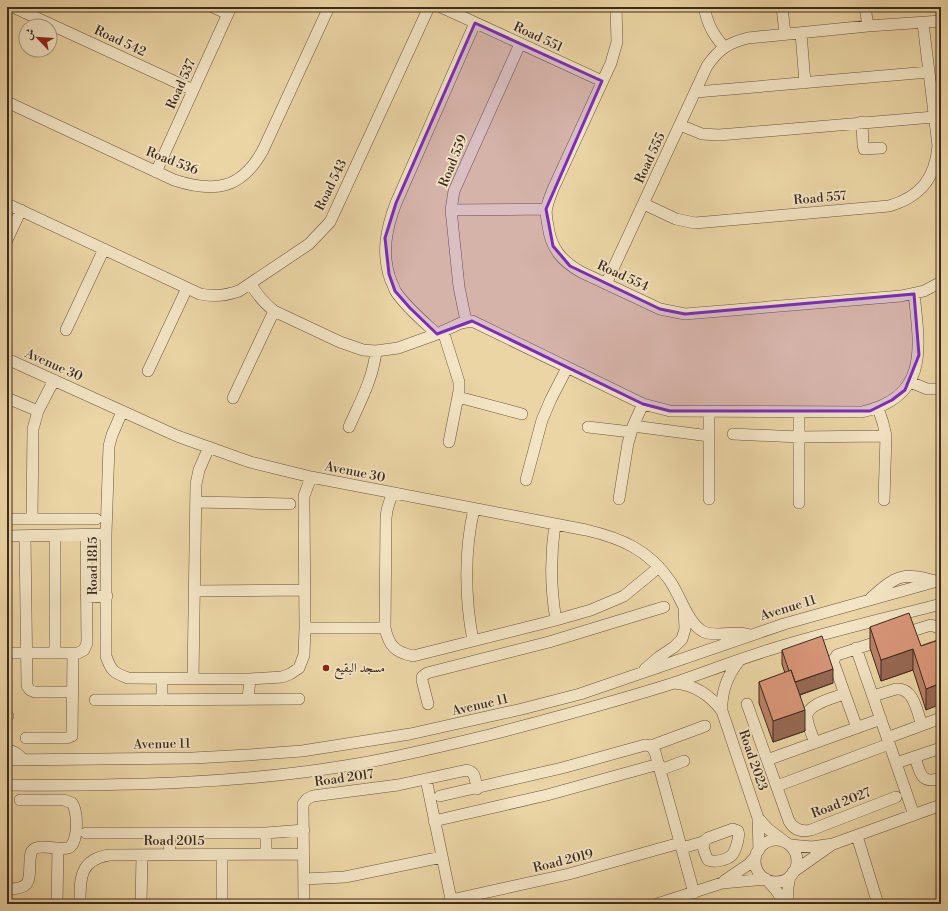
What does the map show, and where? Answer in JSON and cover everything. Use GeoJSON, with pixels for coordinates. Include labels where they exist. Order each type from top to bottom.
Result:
{"type":"FeatureCollection","features":[{"type":"Feature","properties":{"kind":"street","name":"Road 542"},"geometry":{"type":"LineString","coordinates":[[13,7],[193,90]]}},
{"type":"Feature","properties":{"kind":"street"},"geometry":{"type":"LineString","coordinates":[[213,7],[230,10]]}},
{"type":"Feature","properties":{"kind":"street","name":"Road 536"},"geometry":{"type":"LineString","coordinates":[[7,102],[156,172],[189,185],[204,188],[233,182],[246,174],[256,163],[264,150],[329,7]]}},
{"type":"Feature","properties":{"kind":"street","name":"Road 543"},"geometry":{"type":"LineString","coordinates":[[7,204],[200,294],[226,296],[239,291],[309,244],[330,222],[429,7]]}},
{"type":"Feature","properties":{"kind":"street","name":"Road 551"},"geometry":{"type":"LineString","coordinates":[[441,7],[602,81]]}},
{"type":"Feature","properties":{"kind":"street","name":"Road 554"},"geometry":{"type":"LineString","coordinates":[[616,7],[617,42],[611,63],[553,189],[546,209],[549,234],[553,246],[561,258],[570,266],[660,309],[685,314],[914,294],[924,291],[941,282]]}},
{"type":"Feature","properties":{"kind":"street"},"geometry":{"type":"LineString","coordinates":[[704,7],[711,30],[724,47]]}},
{"type":"Feature","properties":{"kind":"street"},"geometry":{"type":"LineString","coordinates":[[782,7],[784,34]]}},
{"type":"Feature","properties":{"kind":"street"},"geometry":{"type":"LineString","coordinates":[[866,7],[868,26]]}},
{"type":"Feature","properties":{"kind":"street","name":"Road 537"},"geometry":{"type":"LineString","coordinates":[[156,172],[230,10]]}},
{"type":"Feature","properties":{"kind":"street","name":"Road 555"},"geometry":{"type":"LineString","coordinates":[[606,284],[707,66],[714,56],[724,47],[735,41],[748,38],[868,26],[941,21]]}},
{"type":"Feature","properties":{"kind":"street"},"geometry":{"type":"LineString","coordinates":[[449,442],[458,397],[459,382],[440,333],[410,308],[396,291],[389,274],[386,256],[386,238],[389,220],[396,203],[475,23]]}},
{"type":"Feature","properties":{"kind":"street","name":"Road 557"},"geometry":{"type":"LineString","coordinates":[[644,204],[676,219],[695,223],[889,206],[911,197],[928,181],[937,158],[938,146],[923,23]]}},
{"type":"Feature","properties":{"kind":"street"},"geometry":{"type":"LineString","coordinates":[[801,33],[805,83]]}},
{"type":"Feature","properties":{"kind":"street","name":"Road 559"},"geometry":{"type":"LineString","coordinates":[[466,321],[459,287],[451,210],[454,191],[520,44]]}},
{"type":"Feature","properties":{"kind":"street"},"geometry":{"type":"LineString","coordinates":[[696,92],[929,72]]}},
{"type":"Feature","properties":{"kind":"street"},"geometry":{"type":"LineString","coordinates":[[680,125],[702,134],[718,135],[934,117]]}},
{"type":"Feature","properties":{"kind":"street"},"geometry":{"type":"LineString","coordinates":[[862,122],[864,149],[881,148]]}},
{"type":"Feature","properties":{"kind":"street"},"geometry":{"type":"LineString","coordinates":[[451,210],[546,209]]}},
{"type":"Feature","properties":{"kind":"street"},"geometry":{"type":"LineString","coordinates":[[7,240],[21,210]]}},
{"type":"Feature","properties":{"kind":"street"},"geometry":{"type":"LineString","coordinates":[[66,330],[104,248]]}},
{"type":"Feature","properties":{"kind":"street"},"geometry":{"type":"LineString","coordinates":[[251,284],[261,299],[274,310],[346,345],[363,350],[376,351],[398,348],[440,333],[466,321],[476,323],[643,404],[670,411],[709,412],[862,412],[878,408],[899,395],[910,382],[916,369],[919,355],[919,341],[914,294]]}},
{"type":"Feature","properties":{"kind":"street"},"geometry":{"type":"LineString","coordinates":[[148,371],[187,288]]}},
{"type":"Feature","properties":{"kind":"street"},"geometry":{"type":"LineString","coordinates":[[233,398],[274,310]]}},
{"type":"Feature","properties":{"kind":"street"},"geometry":{"type":"LineString","coordinates":[[349,427],[370,380],[376,351]]}},
{"type":"Feature","properties":{"kind":"street","name":"Avenue 30"},"geometry":{"type":"LineString","coordinates":[[7,359],[177,436],[250,462],[311,477],[392,494],[555,524],[611,536],[645,554],[659,567],[670,581],[684,608],[696,625],[704,632],[733,632],[751,634]]}},
{"type":"Feature","properties":{"kind":"street"},"geometry":{"type":"LineString","coordinates":[[526,480],[542,420],[551,399],[568,368]]}},
{"type":"Feature","properties":{"kind":"street"},"geometry":{"type":"LineString","coordinates":[[32,519],[32,439],[34,420],[54,380]]}},
{"type":"Feature","properties":{"kind":"street"},"geometry":{"type":"LineString","coordinates":[[910,382],[927,389],[941,390]]}},
{"type":"Feature","properties":{"kind":"street"},"geometry":{"type":"LineString","coordinates":[[458,397],[522,414]]}},
{"type":"Feature","properties":{"kind":"street"},"geometry":{"type":"LineString","coordinates":[[7,398],[38,410]]}},
{"type":"Feature","properties":{"kind":"street"},"geometry":{"type":"LineString","coordinates":[[619,499],[632,429],[643,404]]}},
{"type":"Feature","properties":{"kind":"street"},"geometry":{"type":"LineString","coordinates":[[878,408],[886,436],[884,500]]}},
{"type":"Feature","properties":{"kind":"street","name":"Road 1815"},"geometry":{"type":"LineString","coordinates":[[122,412],[112,434],[109,446],[106,534],[106,656],[110,668],[118,674],[128,678],[250,679],[282,677],[299,668],[304,655],[305,628],[304,496],[311,477]]}},
{"type":"Feature","properties":{"kind":"street"},"geometry":{"type":"LineString","coordinates":[[709,412],[709,499]]}},
{"type":"Feature","properties":{"kind":"street"},"geometry":{"type":"LineString","coordinates":[[799,412],[799,503]]}},
{"type":"Feature","properties":{"kind":"street"},"geometry":{"type":"LineString","coordinates":[[588,427],[632,429],[709,436]]}},
{"type":"Feature","properties":{"kind":"street"},"geometry":{"type":"LineString","coordinates":[[733,434],[799,437],[886,436]]}},
{"type":"Feature","properties":{"kind":"street"},"geometry":{"type":"LineString","coordinates":[[193,678],[197,477],[209,447]]}},
{"type":"Feature","properties":{"kind":"street"},"geometry":{"type":"LineString","coordinates":[[392,494],[386,518],[385,628],[387,639],[393,648],[402,653],[413,656],[591,610],[624,596],[659,567]]}},
{"type":"Feature","properties":{"kind":"street"},"geometry":{"type":"LineString","coordinates":[[196,502],[290,504]]}},
{"type":"Feature","properties":{"kind":"street"},"geometry":{"type":"LineString","coordinates":[[473,641],[468,603],[467,553],[469,531],[474,509]]}},
{"type":"Feature","properties":{"kind":"street"},"geometry":{"type":"LineString","coordinates":[[96,519],[7,519],[7,536],[106,534]]}},
{"type":"Feature","properties":{"kind":"street"},"geometry":{"type":"LineString","coordinates":[[555,524],[550,572],[556,620]]}},
{"type":"Feature","properties":{"kind":"street"},"geometry":{"type":"LineString","coordinates":[[7,653],[73,653],[81,652],[86,647],[86,535]]}},
{"type":"Feature","properties":{"kind":"street"},"geometry":{"type":"LineString","coordinates":[[25,536],[27,686],[30,690],[35,692],[72,692]]}},
{"type":"Feature","properties":{"kind":"street"},"geometry":{"type":"LineString","coordinates":[[54,536],[55,653]]}},
{"type":"Feature","properties":{"kind":"street","name":"Avenue 11"},"geometry":{"type":"LineString","coordinates":[[7,760],[248,756],[302,751],[348,744],[464,723],[580,694],[751,634],[939,580]]}},
{"type":"Feature","properties":{"kind":"street"},"geometry":{"type":"LineString","coordinates":[[195,591],[304,590]]}},
{"type":"Feature","properties":{"kind":"street"},"geometry":{"type":"LineString","coordinates":[[86,597],[107,596]]}},
{"type":"Feature","properties":{"kind":"street"},"geometry":{"type":"LineString","coordinates":[[7,785],[112,785],[192,782],[357,764],[463,741],[584,710],[673,683],[767,650],[837,630],[941,604]]}},
{"type":"Feature","properties":{"kind":"street"},"geometry":{"type":"LineString","coordinates":[[428,704],[422,677],[427,673],[598,628],[664,607]]}},
{"type":"Feature","properties":{"kind":"street","name":"Avenue 30"},"geometry":{"type":"LineString","coordinates":[[642,672],[682,639],[685,628],[684,608]]}},
{"type":"Feature","properties":{"kind":"street"},"geometry":{"type":"LineString","coordinates":[[591,610],[598,628]]}},
{"type":"Feature","properties":{"kind":"street"},"geometry":{"type":"LineString","coordinates":[[857,728],[833,661],[837,655],[931,625],[941,629]]}},
{"type":"Feature","properties":{"kind":"street"},"geometry":{"type":"LineString","coordinates":[[305,628],[385,628]]}},
{"type":"Feature","properties":{"kind":"street"},"geometry":{"type":"LineString","coordinates":[[448,647],[451,666]]}},
{"type":"Feature","properties":{"kind":"street"},"geometry":{"type":"LineString","coordinates":[[856,648],[914,815]]}},
{"type":"Feature","properties":{"kind":"street"},"geometry":{"type":"LineString","coordinates":[[26,738],[70,738],[73,733],[73,653]]}},
{"type":"Feature","properties":{"kind":"street","name":"Road 2023"},"geometry":{"type":"LineString","coordinates":[[739,661],[726,680],[722,695],[722,710],[758,818],[757,853]]}},
{"type":"Feature","properties":{"kind":"street"},"geometry":{"type":"LineString","coordinates":[[162,679],[162,700]]}},
{"type":"Feature","properties":{"kind":"street"},"geometry":{"type":"LineString","coordinates":[[248,699],[250,679]]}},
{"type":"Feature","properties":{"kind":"street","name":"Road 2023"},"geometry":{"type":"LineString","coordinates":[[673,683],[698,689],[712,699],[722,710]]}},
{"type":"Feature","properties":{"kind":"street"},"geometry":{"type":"LineString","coordinates":[[873,696],[900,688],[907,692],[912,698],[922,725]]}},
{"type":"Feature","properties":{"kind":"street"},"geometry":{"type":"LineString","coordinates":[[815,743],[807,719],[809,710],[814,705],[844,694]]}},
{"type":"Feature","properties":{"kind":"street"},"geometry":{"type":"LineString","coordinates":[[95,700],[299,699]]}},
{"type":"Feature","properties":{"kind":"street","name":"Road 2027"},"geometry":{"type":"LineString","coordinates":[[747,704],[789,821],[794,828],[802,831],[811,830],[896,798]]}},
{"type":"Feature","properties":{"kind":"street"},"geometry":{"type":"LineString","coordinates":[[777,786],[941,718]]}},
{"type":"Feature","properties":{"kind":"street"},"geometry":{"type":"LineString","coordinates":[[767,760],[881,719]]}},
{"type":"Feature","properties":{"kind":"street"},"geometry":{"type":"LineString","coordinates":[[653,749],[705,726]]}},
{"type":"Feature","properties":{"kind":"street"},"geometry":{"type":"LineString","coordinates":[[440,796],[477,789],[562,768],[645,745],[653,749],[660,767],[694,893]]}},
{"type":"Feature","properties":{"kind":"street"},"geometry":{"type":"LineString","coordinates":[[896,764],[941,748]]}},
{"type":"Feature","properties":{"kind":"street"},"geometry":{"type":"LineString","coordinates":[[7,749],[16,753],[24,760]]}},
{"type":"Feature","properties":{"kind":"street"},"geometry":{"type":"LineString","coordinates":[[915,757],[923,778],[932,781],[941,778]]}},
{"type":"Feature","properties":{"kind":"street"},"geometry":{"type":"LineString","coordinates":[[434,821],[684,761]]}},
{"type":"Feature","properties":{"kind":"street","name":"Road 2017"},"geometry":{"type":"LineString","coordinates":[[304,904],[304,804],[307,798],[370,789],[466,770],[471,771],[474,774],[477,789]]}},
{"type":"Feature","properties":{"kind":"street"},"geometry":{"type":"LineString","coordinates":[[426,779],[452,902]]}},
{"type":"Feature","properties":{"kind":"street"},"geometry":{"type":"LineString","coordinates":[[7,789],[24,785]]}},
{"type":"Feature","properties":{"kind":"street"},"geometry":{"type":"LineString","coordinates":[[7,889],[18,889],[27,884],[30,878],[31,853],[35,848],[67,848],[70,847],[75,840],[76,811],[72,803],[64,800],[20,800]]}},
{"type":"Feature","properties":{"kind":"street"},"geometry":{"type":"LineString","coordinates":[[657,904],[722,883],[740,871],[764,844],[770,841],[777,840],[812,847],[834,844],[941,805]]}},
{"type":"Feature","properties":{"kind":"street","name":"Road 2023"},"geometry":{"type":"LineString","coordinates":[[758,818],[768,829],[787,843]]}},
{"type":"Feature","properties":{"kind":"street"},"geometry":{"type":"LineString","coordinates":[[86,833],[266,833],[304,830]]}},
{"type":"Feature","properties":{"kind":"street"},"geometry":{"type":"LineString","coordinates":[[170,833],[170,855]]}},
{"type":"Feature","properties":{"kind":"street"},"geometry":{"type":"LineString","coordinates":[[266,833],[266,854]]}},
{"type":"Feature","properties":{"kind":"street"},"geometry":{"type":"LineString","coordinates":[[857,836],[878,904]]}},
{"type":"Feature","properties":{"kind":"street","name":"Road 2019"},"geometry":{"type":"LineString","coordinates":[[452,902],[681,846],[703,842]]}},
{"type":"Feature","properties":{"kind":"street"},"geometry":{"type":"LineString","coordinates":[[787,843],[794,851],[797,858],[788,887],[788,904]]}},
{"type":"Feature","properties":{"kind":"street"},"geometry":{"type":"LineString","coordinates":[[722,883],[766,879],[772,881],[785,880],[834,844]]}},
{"type":"Feature","properties":{"kind":"street"},"geometry":{"type":"LineString","coordinates":[[57,904],[58,848]]}},
{"type":"Feature","properties":{"kind":"street"},"geometry":{"type":"LineString","coordinates":[[757,853],[756,867],[776,890],[785,904]]}},
{"type":"Feature","properties":{"kind":"street"},"geometry":{"type":"LineString","coordinates":[[222,854],[222,904]]}},
{"type":"Feature","properties":{"kind":"street","name":"Road 2015"},"geometry":{"type":"LineString","coordinates":[[80,904],[81,876],[85,867],[92,861],[108,855],[304,854]]}},
{"type":"Feature","properties":{"kind":"street"},"geometry":{"type":"LineString","coordinates":[[141,904],[142,855]]}},
{"type":"Feature","properties":{"kind":"street"},"geometry":{"type":"LineString","coordinates":[[304,879],[352,876],[442,858]]}},
{"type":"Feature","properties":{"kind":"highlighted area"},"geometry":{"type":"Polygon","coordinates":[[[475,23],[602,81],[546,209],[553,246],[570,266],[660,309],[685,314],[914,294],[919,355],[905,390],[892,400],[870,411],[670,411],[643,404],[472,321],[437,334],[395,291],[389,274],[385,238],[396,203],[475,23]]]}},
{"type":"Feature","properties":{"kind":"building"},"geometry":{"type":"Polygon","coordinates":[[[909,613],[921,646],[941,639],[941,683],[926,689],[913,649],[881,660],[870,627],[909,613]]]}},
{"type":"Feature","properties":{"kind":"building"},"geometry":{"type":"Polygon","coordinates":[[[822,636],[833,669],[795,682],[791,670],[789,671],[782,650],[822,636]]]}},
{"type":"Feature","properties":{"kind":"building"},"geometry":{"type":"Polygon","coordinates":[[[791,670],[805,710],[773,721],[759,682],[791,670]]]}},
{"type":"Feature","properties":{"kind":"place","name":"مسجد البقيع"},"geometry":{"type":"Point","coordinates":[326,668]}}]}
